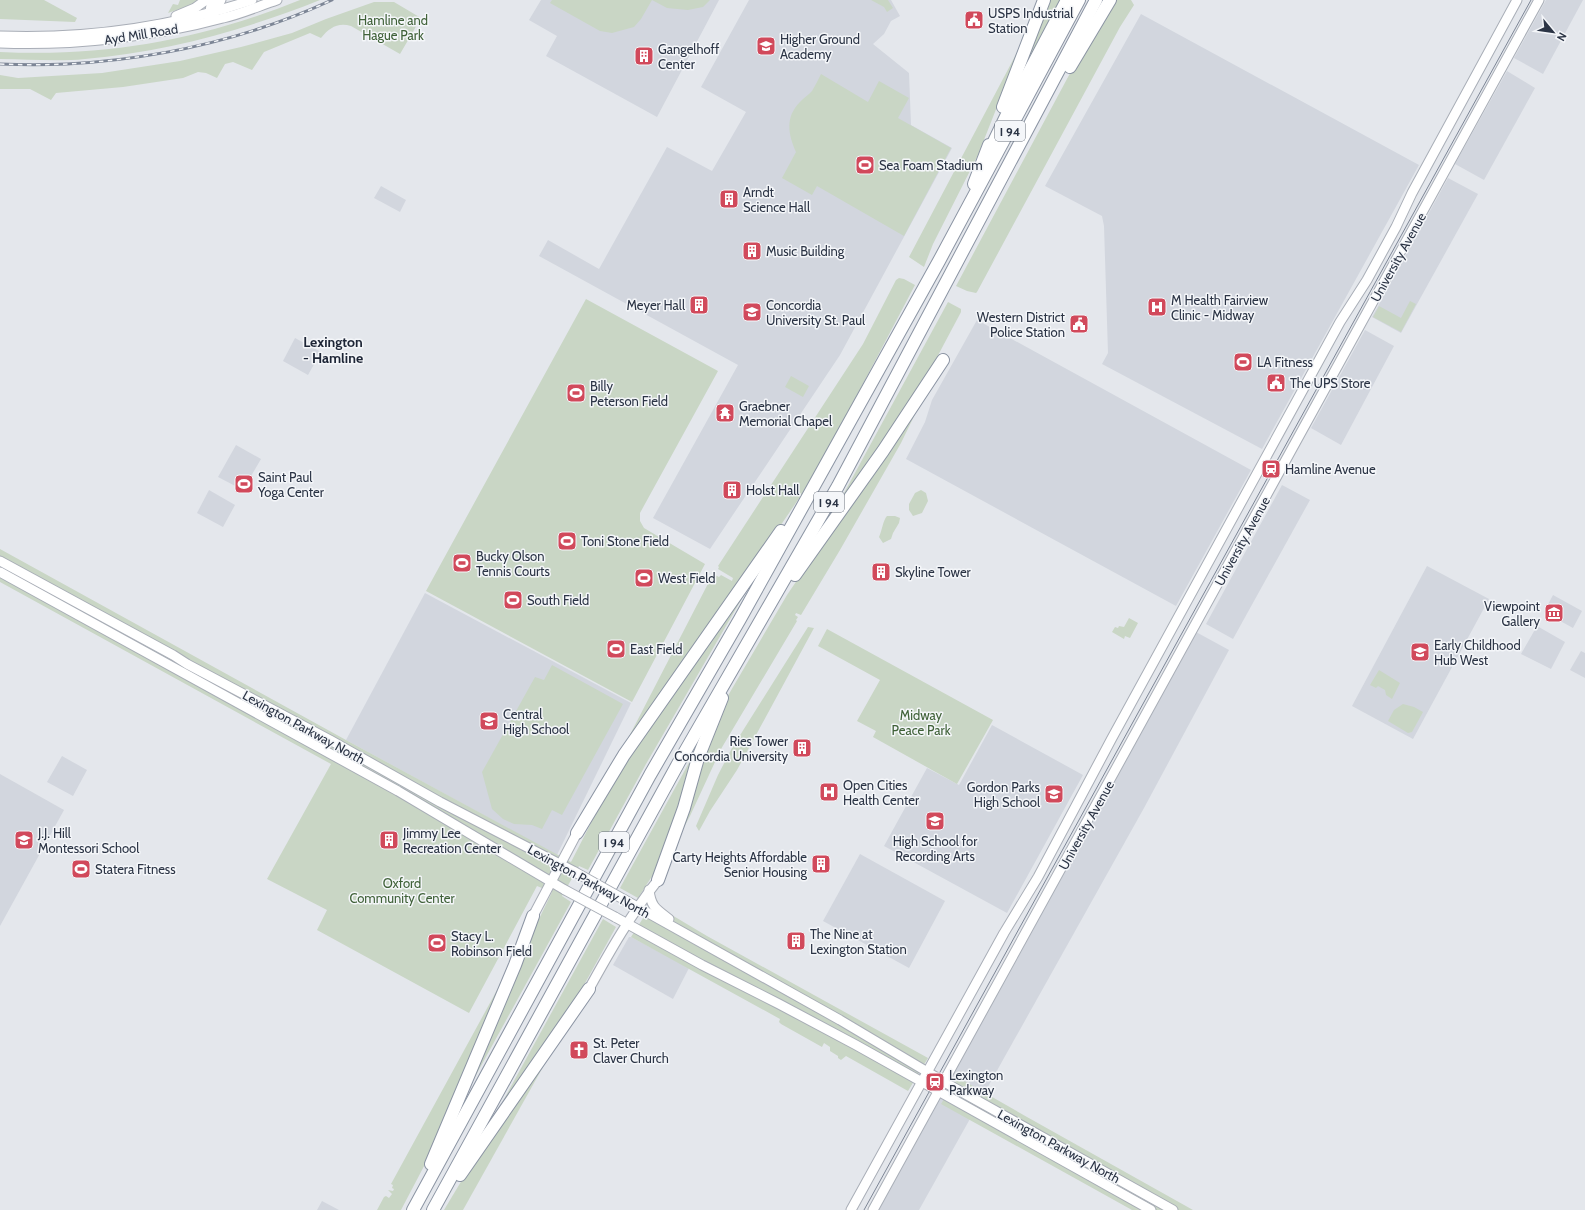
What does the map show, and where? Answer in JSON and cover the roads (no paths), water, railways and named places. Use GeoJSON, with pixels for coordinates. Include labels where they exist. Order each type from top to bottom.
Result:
{"type":"FeatureCollection","features":[{"type":"Feature","properties":{"kind":"highway"},"geometry":{"type":"LineString","coordinates":[[973,185],[1044,0]]}},
{"type":"Feature","properties":{"kind":"highway"},"geometry":{"type":"LineString","coordinates":[[939,261],[1010,108],[1067,0]]}},
{"type":"Feature","properties":{"kind":"highway","name":"I 94"},"geometry":{"type":"LineString","coordinates":[[414,1208],[647,782],[818,481],[939,261],[1079,0]]}},
{"type":"Feature","properties":{"kind":"highway","name":"I 94"},"geometry":{"type":"LineString","coordinates":[[434,1210],[679,762],[838,486],[1096,0]]}},
{"type":"Feature","properties":{"kind":"highway"},"geometry":{"type":"LineString","coordinates":[[975,230],[1110,0]]}},
{"type":"Feature","properties":{"kind":"highway"},"geometry":{"type":"LineString","coordinates":[[756,628],[883,451],[942,360]]}},
{"type":"Feature","properties":{"kind":"highway"},"geometry":{"type":"LineString","coordinates":[[577,833],[624,755],[781,530],[818,481]]}},
{"type":"Feature","properties":{"kind":"highway"},"geometry":{"type":"LineString","coordinates":[[658,880],[684,808],[698,758],[733,666]]}},
{"type":"Feature","properties":{"kind":"highway"},"geometry":{"type":"LineString","coordinates":[[414,1208],[435,1154],[515,965],[533,916]]}},
{"type":"Feature","properties":{"kind":"highway"},"geometry":{"type":"LineString","coordinates":[[434,1210],[589,989]]}},
{"type":"Feature","properties":{"kind":"main road"},"geometry":{"type":"LineString","coordinates":[[131,29],[185,13],[206,0]]}},
{"type":"Feature","properties":{"kind":"main road"},"geometry":{"type":"LineString","coordinates":[[211,16],[213,0]]}},
{"type":"Feature","properties":{"kind":"main road"},"geometry":{"type":"LineString","coordinates":[[211,16],[221,0]]}},
{"type":"Feature","properties":{"kind":"main road","name":"Ayd Mill Road"},"geometry":{"type":"LineString","coordinates":[[0,43],[99,40],[183,28],[252,0]]}},
{"type":"Feature","properties":{"kind":"main road","name":"Ayd Mill Road"},"geometry":{"type":"LineString","coordinates":[[0,36],[27,37],[131,29],[211,16],[234,15],[277,0]]}},
{"type":"Feature","properties":{"kind":"main road","name":"University Avenue"},"geometry":{"type":"LineString","coordinates":[[851,1210],[1004,933],[1038,877],[1115,732],[1333,335],[1370,273],[1518,0]]}},
{"type":"Feature","properties":{"kind":"main road","name":"University Avenue"},"geometry":{"type":"LineString","coordinates":[[873,1210],[945,1082],[1539,0]]}},
{"type":"Feature","properties":{"kind":"main road","name":"Lexington Parkway North"},"geometry":{"type":"LineString","coordinates":[[0,561],[324,750],[431,809],[565,890],[708,968],[792,1011],[1151,1210]]}},
{"type":"Feature","properties":{"kind":"main road","name":"Lexington Parkway North"},"geometry":{"type":"LineString","coordinates":[[0,572],[330,740],[440,802],[562,864],[846,1024],[945,1082],[1174,1210]]}},
{"type":"Feature","properties":{"kind":"main road"},"geometry":{"type":"LineString","coordinates":[[533,916],[562,864],[577,833]]}},
{"type":"Feature","properties":{"kind":"main road"},"geometry":{"type":"LineString","coordinates":[[589,989],[637,906],[658,880]]}},
{"type":"Feature","properties":{"kind":"main road"},"geometry":{"type":"LineString","coordinates":[[649,890],[650,898],[654,907],[693,939]]}},
{"type":"Feature","properties":{"kind":"tram line"},"geometry":{"type":"LineString","coordinates":[[864,1210],[1531,0]]}},
{"type":"Feature","properties":{"kind":"railway"},"geometry":{"type":"LineString","coordinates":[[0,64],[67,64],[169,52],[236,36],[269,25],[332,0]]}},
{"type":"Feature","properties":{"kind":"place","name":"USPS Industrial Station"},"geometry":{"type":"Point","coordinates":[974,20]}},
{"type":"Feature","properties":{"kind":"place","name":"Higher Ground Academy"},"geometry":{"type":"Point","coordinates":[766,46]}},
{"type":"Feature","properties":{"kind":"place","name":"Gangelhoff Center"},"geometry":{"type":"Point","coordinates":[644,56]}},
{"type":"Feature","properties":{"kind":"place","name":"Sea Foam Stadium"},"geometry":{"type":"Point","coordinates":[865,165]}},
{"type":"Feature","properties":{"kind":"place","name":"Arndt Science Hall"},"geometry":{"type":"Point","coordinates":[729,199]}},
{"type":"Feature","properties":{"kind":"place","name":"Music Building"},"geometry":{"type":"Point","coordinates":[752,251]}},
{"type":"Feature","properties":{"kind":"place","name":"Meyer Hall"},"geometry":{"type":"Point","coordinates":[699,305]}},
{"type":"Feature","properties":{"kind":"place","name":"M Health Fairview Clinic - Midway"},"geometry":{"type":"Point","coordinates":[1157,307]}},
{"type":"Feature","properties":{"kind":"place","name":"Concordia University St. Paul"},"geometry":{"type":"Point","coordinates":[752,312]}},
{"type":"Feature","properties":{"kind":"place","name":"Western District Police Station"},"geometry":{"type":"Point","coordinates":[1079,324]}},
{"type":"Feature","properties":{"kind":"place","name":"LA Fitness"},"geometry":{"type":"Point","coordinates":[1243,362]}},
{"type":"Feature","properties":{"kind":"place","name":"The UPS Store"},"geometry":{"type":"Point","coordinates":[1276,383]}},
{"type":"Feature","properties":{"kind":"place","name":"Billy Peterson Field"},"geometry":{"type":"Point","coordinates":[576,393]}},
{"type":"Feature","properties":{"kind":"place","name":"Graebner Memorial Chapel"},"geometry":{"type":"Point","coordinates":[725,413]}},
{"type":"Feature","properties":{"kind":"place","name":"Hamline Avenue"},"geometry":{"type":"Point","coordinates":[1271,469]}},
{"type":"Feature","properties":{"kind":"place","name":"Saint Paul Yoga Center"},"geometry":{"type":"Point","coordinates":[244,484]}},
{"type":"Feature","properties":{"kind":"place","name":"Holst Hall"},"geometry":{"type":"Point","coordinates":[732,490]}},
{"type":"Feature","properties":{"kind":"place","name":"Toni Stone Field"},"geometry":{"type":"Point","coordinates":[567,541]}},
{"type":"Feature","properties":{"kind":"place","name":"Bucky Olson Tennis Courts"},"geometry":{"type":"Point","coordinates":[462,563]}},
{"type":"Feature","properties":{"kind":"place","name":"Skyline Tower"},"geometry":{"type":"Point","coordinates":[881,572]}},
{"type":"Feature","properties":{"kind":"place","name":"West Field"},"geometry":{"type":"Point","coordinates":[644,578]}},
{"type":"Feature","properties":{"kind":"place","name":"South Field"},"geometry":{"type":"Point","coordinates":[513,600]}},
{"type":"Feature","properties":{"kind":"place","name":"Viewpoint Gallery"},"geometry":{"type":"Point","coordinates":[1554,613]}},
{"type":"Feature","properties":{"kind":"place","name":"East Field"},"geometry":{"type":"Point","coordinates":[616,649]}},
{"type":"Feature","properties":{"kind":"place","name":"Early Childhood Hub West"},"geometry":{"type":"Point","coordinates":[1420,652]}},
{"type":"Feature","properties":{"kind":"place","name":"Central High School"},"geometry":{"type":"Point","coordinates":[489,721]}},
{"type":"Feature","properties":{"kind":"place","name":"Ries Tower Concordia University"},"geometry":{"type":"Point","coordinates":[802,748]}},
{"type":"Feature","properties":{"kind":"place","name":"Open Cities Health Center"},"geometry":{"type":"Point","coordinates":[829,792]}},
{"type":"Feature","properties":{"kind":"place","name":"Gordon Parks High School"},"geometry":{"type":"Point","coordinates":[1054,794]}},
{"type":"Feature","properties":{"kind":"place","name":"High School for Recording Arts"},"geometry":{"type":"Point","coordinates":[935,821]}},
{"type":"Feature","properties":{"kind":"place","name":"J.J. Hill Montessori School"},"geometry":{"type":"Point","coordinates":[24,840]}},
{"type":"Feature","properties":{"kind":"place","name":"Jimmy Lee Recreation Center"},"geometry":{"type":"Point","coordinates":[389,840]}},
{"type":"Feature","properties":{"kind":"place","name":"Carty Heights Affordable Senior Housing"},"geometry":{"type":"Point","coordinates":[821,864]}},
{"type":"Feature","properties":{"kind":"place","name":"Statera Fitness"},"geometry":{"type":"Point","coordinates":[81,869]}},
{"type":"Feature","properties":{"kind":"place","name":"The Nine at Lexington Station"},"geometry":{"type":"Point","coordinates":[796,941]}},
{"type":"Feature","properties":{"kind":"place","name":"Stacy L. Robinson Field"},"geometry":{"type":"Point","coordinates":[437,943]}},
{"type":"Feature","properties":{"kind":"place","name":"St. Peter Claver Church"},"geometry":{"type":"Point","coordinates":[579,1050]}},
{"type":"Feature","properties":{"kind":"place","name":"Lexington Parkway"},"geometry":{"type":"Point","coordinates":[935,1082]}},
{"type":"Feature","properties":{"kind":"district","name":"Lexington - Hamline"},"geometry":{"type":"Point","coordinates":[333,350]}},
{"type":"Feature","properties":{"kind":"park label","name":"Hamline and Hague Park"},"geometry":{"type":"Point","coordinates":[393,28]}},
{"type":"Feature","properties":{"kind":"park label","name":"Midway Peace Park"},"geometry":{"type":"Point","coordinates":[921,722]}},
{"type":"Feature","properties":{"kind":"park label","name":"Oxford Community Center"},"geometry":{"type":"Point","coordinates":[402,890]}}]}
